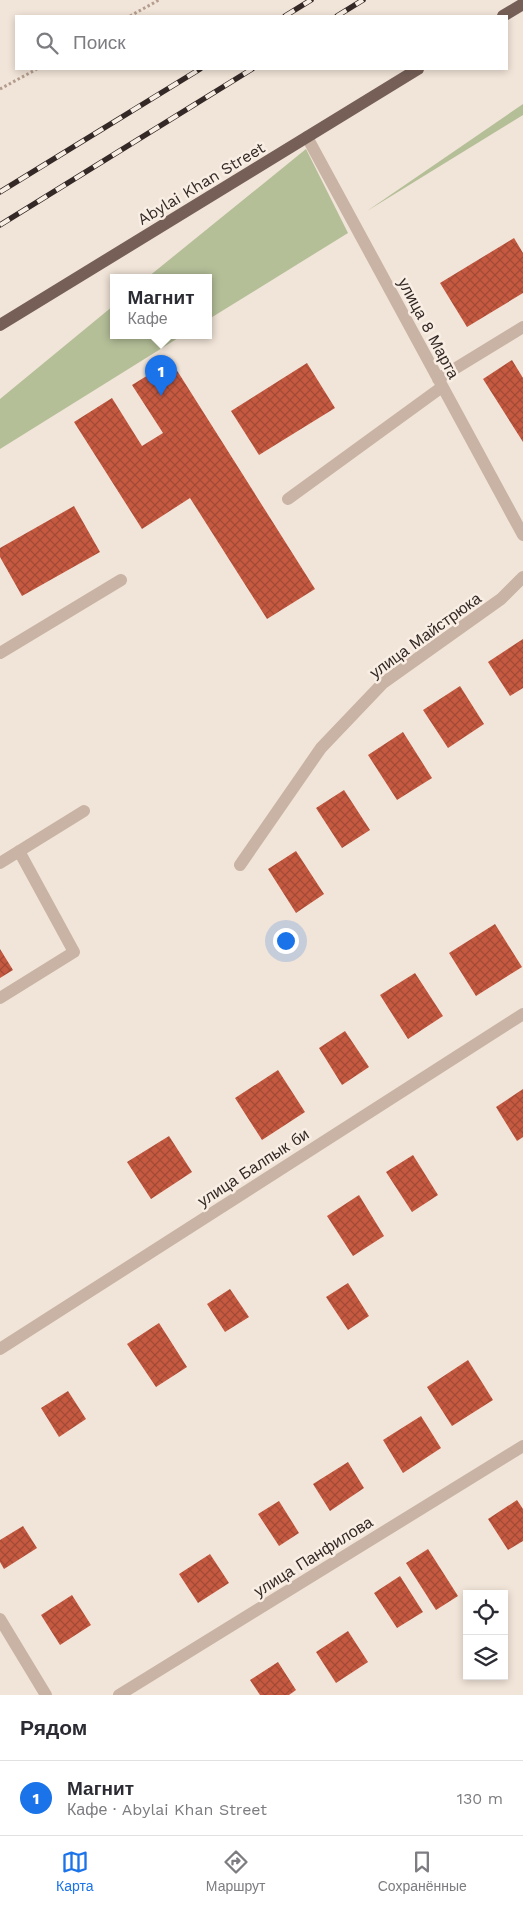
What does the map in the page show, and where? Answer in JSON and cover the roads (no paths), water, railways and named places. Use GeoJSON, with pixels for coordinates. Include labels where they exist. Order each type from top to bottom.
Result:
{"type":"FeatureCollection","features":[{"type":"Feature","properties":{"kind":"main road"},"geometry":{"type":"LineString","coordinates":[[505,15],[523,4]]}},
{"type":"Feature","properties":{"kind":"main road","name":"Abylai Khan Street"},"geometry":{"type":"LineString","coordinates":[[0,325],[416,70]]}},
{"type":"Feature","properties":{"kind":"street","name":"улица 8 Марта"},"geometry":{"type":"LineString","coordinates":[[307,137],[523,535]]}},
{"type":"Feature","properties":{"kind":"street"},"geometry":{"type":"LineString","coordinates":[[288,499],[440,383],[523,326]]}},
{"type":"Feature","properties":{"kind":"street","name":"улица Майстрюка"},"geometry":{"type":"LineString","coordinates":[[240,865],[321,748],[383,683],[501,599],[523,577]]}},
{"type":"Feature","properties":{"kind":"street"},"geometry":{"type":"LineString","coordinates":[[0,653],[121,580]]}},
{"type":"Feature","properties":{"kind":"street"},"geometry":{"type":"LineString","coordinates":[[0,863],[84,811]]}},
{"type":"Feature","properties":{"kind":"street"},"geometry":{"type":"LineString","coordinates":[[0,998],[74,952],[19,851]]}},
{"type":"Feature","properties":{"kind":"street","name":"улица Балпык би"},"geometry":{"type":"LineString","coordinates":[[0,1348],[523,1014]]}},
{"type":"Feature","properties":{"kind":"street","name":"улица Панфилова"},"geometry":{"type":"LineString","coordinates":[[119,1695],[523,1446]]}},
{"type":"Feature","properties":{"kind":"street"},"geometry":{"type":"LineString","coordinates":[[0,1619],[46,1695]]}},
{"type":"Feature","properties":{"kind":"railway"},"geometry":{"type":"LineString","coordinates":[[287,15],[311,0]]}},
{"type":"Feature","properties":{"kind":"railway"},"geometry":{"type":"LineString","coordinates":[[339,15],[363,0]]}},
{"type":"Feature","properties":{"kind":"railway"},"geometry":{"type":"LineString","coordinates":[[0,192],[198,70]]}},
{"type":"Feature","properties":{"kind":"railway"},"geometry":{"type":"LineString","coordinates":[[0,225],[250,70]]}},
{"type":"Feature","properties":{"kind":"place","name":"Магнит"},"geometry":{"type":"Point","coordinates":[161,396]}}]}
